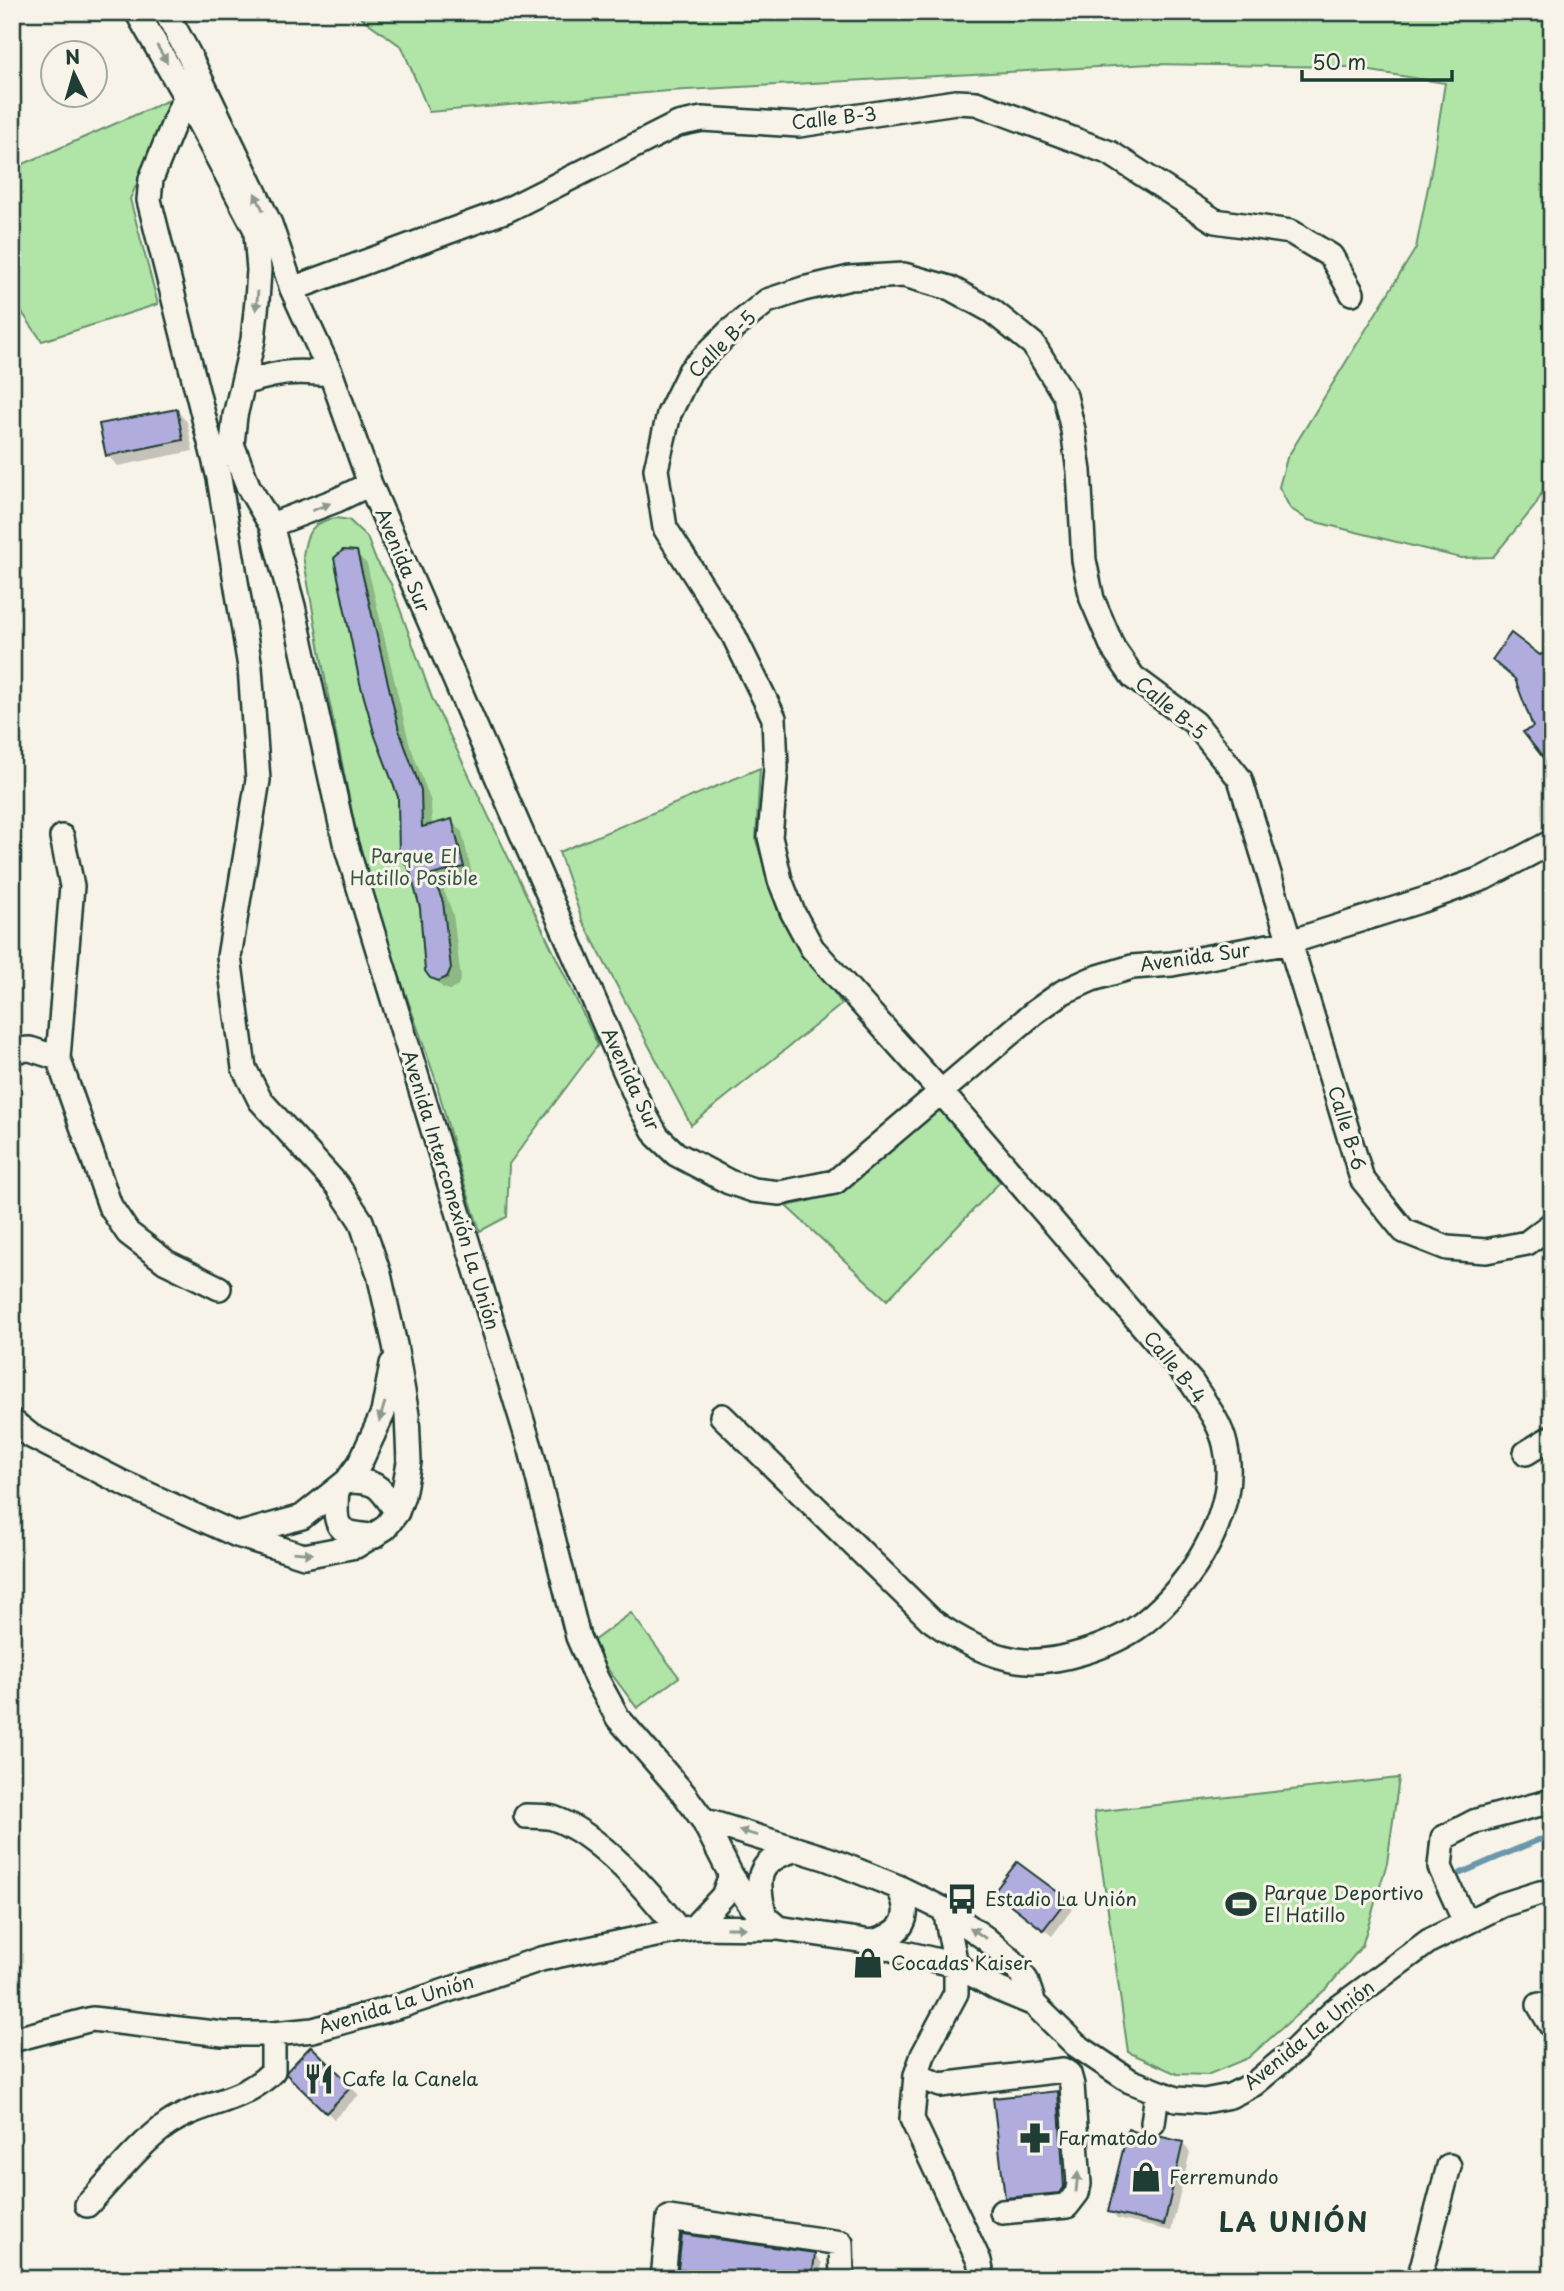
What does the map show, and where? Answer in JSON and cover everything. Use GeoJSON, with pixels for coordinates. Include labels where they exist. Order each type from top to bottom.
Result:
{"type":"FeatureCollection","features":[{"type":"Feature","properties":{"kind":"street","name":"Avenida Sur"},"geometry":{"type":"LineString","coordinates":[[137,12],[186,96],[256,233],[292,289]]}},
{"type":"Feature","properties":{"kind":"street","name":"Avenida Sur"},"geometry":{"type":"LineString","coordinates":[[166,12],[270,224],[292,289],[331,374],[370,484],[641,1108],[657,1136],[676,1154],[729,1182],[753,1190],[780,1194],[835,1182],[1035,1012],[1063,992],[1091,979],[1132,967],[1172,964],[1290,942],[1484,878],[1552,842]]}},
{"type":"Feature","properties":{"kind":"street"},"geometry":{"type":"LineString","coordinates":[[12,1421],[31,1436],[76,1459],[237,1535],[304,1556],[356,1546],[385,1528],[397,1513],[408,1462],[407,1415],[395,1345],[379,1274],[361,1221],[337,1185],[260,1100],[244,1068],[229,957],[258,780],[250,667],[219,478],[149,200],[151,179],[186,96]]}},
{"type":"Feature","properties":{"kind":"street","name":"Calle B-3"},"geometry":{"type":"LineString","coordinates":[[292,289],[507,210],[678,124],[702,119],[799,125],[956,102],[976,103],[1110,153],[1215,221],[1291,232],[1331,257],[1352,293]]}},
{"type":"Feature","properties":{"kind":"street","name":"Avenida Sur"},"geometry":{"type":"LineString","coordinates":[[256,233],[259,270],[253,341],[235,416],[232,444],[248,486],[271,525]]}},
{"type":"Feature","properties":{"kind":"street","name":"Calle B-5"},"geometry":{"type":"LineString","coordinates":[[942,1093],[812,948],[793,913],[780,880],[770,837],[776,768],[774,718],[734,636],[665,528],[656,469],[669,414],[690,371],[730,331],[767,301],[850,278],[904,275],[950,288],[992,311],[1033,344],[1065,396],[1079,471],[1084,560],[1092,599],[1113,648],[1133,677],[1195,723],[1240,779],[1290,942]]}},
{"type":"Feature","properties":{"kind":"street"},"geometry":{"type":"LineString","coordinates":[[243,383],[279,372],[331,374]]}},
{"type":"Feature","properties":{"kind":"street"},"geometry":{"type":"LineString","coordinates":[[271,525],[320,508],[370,484]]}},
{"type":"Feature","properties":{"kind":"street","name":"Avenida Interconexión La Unión"},"geometry":{"type":"LineString","coordinates":[[271,525],[293,606],[345,842],[531,1450],[578,1637],[618,1718],[703,1820]]}},
{"type":"Feature","properties":{"kind":"street"},"geometry":{"type":"LineString","coordinates":[[62,837],[72,886],[58,1059],[110,1206],[128,1233],[166,1262],[219,1288]]}},
{"type":"Feature","properties":{"kind":"street","name":"Calle B-6"},"geometry":{"type":"LineString","coordinates":[[1290,942],[1362,1179],[1404,1231],[1447,1248],[1486,1251],[1527,1243],[1552,1224]]}},
{"type":"Feature","properties":{"kind":"street"},"geometry":{"type":"LineString","coordinates":[[12,1050],[30,1049],[58,1059]]}},
{"type":"Feature","properties":{"kind":"street","name":"Calle B-4"},"geometry":{"type":"LineString","coordinates":[[722,1416],[931,1620],[955,1637],[989,1652],[1018,1660],[1049,1660],[1082,1653],[1141,1625],[1187,1580],[1221,1518],[1228,1484],[1225,1444],[1212,1414],[1192,1383],[942,1093]]}},
{"type":"Feature","properties":{"kind":"street"},"geometry":{"type":"LineString","coordinates":[[237,1535],[302,1517],[342,1485],[360,1463],[383,1413],[395,1345]]}},
{"type":"Feature","properties":{"kind":"street"},"geometry":{"type":"LineString","coordinates":[[1526,1453],[1552,1437]]}},
{"type":"Feature","properties":{"kind":"street"},"geometry":{"type":"LineString","coordinates":[[342,1485],[369,1481],[382,1490],[397,1513]]}},
{"type":"Feature","properties":{"kind":"street"},"geometry":{"type":"LineString","coordinates":[[342,1485],[335,1515],[338,1525],[349,1535],[375,1536]]}},
{"type":"Feature","properties":{"kind":"street"},"geometry":{"type":"LineString","coordinates":[[1465,1922],[1440,1867],[1443,1838],[1476,1821],[1552,1801]]}},
{"type":"Feature","properties":{"kind":"street"},"geometry":{"type":"LineString","coordinates":[[526,1815],[551,1817],[573,1827],[597,1844],[687,1929],[723,1896],[732,1875]]}},
{"type":"Feature","properties":{"kind":"street"},"geometry":{"type":"LineString","coordinates":[[703,1820],[750,1903],[772,1923]]}},
{"type":"Feature","properties":{"kind":"street","name":"Avenida La Unión"},"geometry":{"type":"LineString","coordinates":[[703,1820],[828,1859],[898,1887],[945,1910],[1012,1961],[1026,1980],[1034,2004]]}},
{"type":"Feature","properties":{"kind":"street"},"geometry":{"type":"LineString","coordinates":[[772,1923],[759,1882],[763,1869],[778,1855],[795,1850]]}},
{"type":"Feature","properties":{"kind":"street"},"geometry":{"type":"LineString","coordinates":[[872,1942],[896,1933],[904,1922],[905,1899],[898,1887]]}},
{"type":"Feature","properties":{"kind":"street","name":"Avenida La Unión"},"geometry":{"type":"LineString","coordinates":[[12,2040],[92,2019],[223,2034],[273,2035],[313,2030],[400,2006],[541,1959],[687,1929],[772,1923],[872,1942],[956,1965],[998,1989],[1034,2004],[1076,2045],[1130,2081],[1176,2099],[1204,2101],[1230,2096],[1254,2084],[1296,2049],[1335,2011],[1409,1954],[1465,1922],[1521,1898],[1552,1892]]}},
{"type":"Feature","properties":{"kind":"street"},"geometry":{"type":"LineString","coordinates":[[945,1910],[956,1965],[956,1993],[923,2054],[916,2076],[912,2119],[979,2261],[983,2279]]}},
{"type":"Feature","properties":{"kind":"street"},"geometry":{"type":"LineString","coordinates":[[1539,2005],[1552,2027]]}},
{"type":"Feature","properties":{"kind":"street"},"geometry":{"type":"LineString","coordinates":[[87,2205],[168,2124],[260,2085],[273,2071],[273,2035]]}},
{"type":"Feature","properties":{"kind":"street"},"geometry":{"type":"LineString","coordinates":[[916,2076],[940,2085],[1063,2070],[1069,2074],[1079,2184],[1077,2193],[1067,2206],[1002,2212]]}},
{"type":"Feature","properties":{"kind":"street"},"geometry":{"type":"LineString","coordinates":[[1153,2123],[1157,2093]]}},
{"type":"Feature","properties":{"kind":"street"},"geometry":{"type":"LineString","coordinates":[[1419,2279],[1449,2166]]}},
{"type":"Feature","properties":{"kind":"street"},"geometry":{"type":"LineString","coordinates":[[663,2279],[668,2218],[841,2243],[842,2279]]}},
{"type":"Feature","properties":{"kind":"green space"},"geometry":{"type":"Polygon","coordinates":[[[353,12],[1552,12],[1552,473],[1535,506],[1493,557],[1461,558],[1308,520],[1290,508],[1279,487],[1287,458],[1416,248],[1445,83],[1346,67],[1150,64],[668,91],[429,112],[402,47],[353,12]]]}},
{"type":"Feature","properties":{"kind":"green space"},"geometry":{"type":"Polygon","coordinates":[[[176,97],[130,199],[158,304],[42,341],[12,298],[12,169],[176,97]]]}},
{"type":"Feature","properties":{"kind":"green space","name":"Parque El Hatillo Posible"},"geometry":{"type":"Polygon","coordinates":[[[336,518],[349,520],[367,537],[375,558],[391,584],[432,698],[598,1045],[509,1164],[507,1217],[480,1231],[459,1167],[436,1081],[366,880],[328,695],[303,556],[311,530],[321,522],[336,518]]]}},
{"type":"Feature","properties":{"kind":"green space"},"geometry":{"type":"Polygon","coordinates":[[[760,768],[756,840],[780,917],[842,1004],[691,1125],[582,920],[559,852],[760,768]]]}},
{"type":"Feature","properties":{"kind":"green space"},"geometry":{"type":"Polygon","coordinates":[[[939,1106],[1000,1182],[887,1300],[786,1206],[806,1202],[839,1188],[939,1106]]]}},
{"type":"Feature","properties":{"kind":"green space"},"geometry":{"type":"Polygon","coordinates":[[[631,1613],[679,1677],[637,1708],[589,1644],[631,1613]]]}},
{"type":"Feature","properties":{"kind":"green space","name":"Parque Deportivo El Hatillo"},"geometry":{"type":"Polygon","coordinates":[[[1399,1778],[1387,1863],[1362,1946],[1328,1987],[1248,2058],[1207,2075],[1177,2074],[1128,2052],[1094,1812],[1399,1778]]]}},
{"type":"Feature","properties":{"kind":"building"},"geometry":{"type":"Polygon","coordinates":[[[177,409],[183,440],[106,456],[99,424],[177,409]]]}},
{"type":"Feature","properties":{"kind":"building"},"geometry":{"type":"Polygon","coordinates":[[[343,550],[357,551],[399,730],[421,790],[422,827],[452,819],[464,867],[432,875],[443,902],[451,968],[447,977],[439,981],[430,978],[425,971],[420,908],[409,868],[399,856],[398,797],[375,736],[360,683],[334,558],[343,550]]]}},
{"type":"Feature","properties":{"kind":"building"},"geometry":{"type":"Polygon","coordinates":[[[1511,633],[1540,655],[1552,649],[1552,769],[1523,732],[1533,727],[1515,679],[1492,660],[1511,633]]]}},
{"type":"Feature","properties":{"kind":"building"},"geometry":{"type":"Polygon","coordinates":[[[1017,1862],[1067,1899],[1043,1930],[994,1892],[1017,1862]]]}},
{"type":"Feature","properties":{"kind":"building","name":"Cafe la Canela"},"geometry":{"type":"Polygon","coordinates":[[[311,2046],[352,2086],[326,2113],[286,2074],[311,2046]]]}},
{"type":"Feature","properties":{"kind":"building","name":"Farmatodo"},"geometry":{"type":"Polygon","coordinates":[[[1058,2091],[1064,2187],[1060,2193],[1005,2198],[993,2098],[1058,2091]]]}},
{"type":"Feature","properties":{"kind":"building","name":"Ferremundo"},"geometry":{"type":"Polygon","coordinates":[[[1128,2129],[1150,2137],[1158,2136],[1183,2142],[1164,2225],[1108,2212],[1128,2129]]]}},
{"type":"Feature","properties":{"kind":"building"},"geometry":{"type":"Polygon","coordinates":[[[682,2234],[815,2253],[812,2279],[677,2279],[682,2234]]]}},
{"type":"Feature","properties":{"kind":"waterway"},"geometry":{"type":"LineString","coordinates":[[1461,1873],[1538,1840],[1552,1838]]}},
{"type":"Feature","properties":{"kind":"place","name":"Estadio La Unión"},"geometry":{"type":"Point","coordinates":[962,1899]}},
{"type":"Feature","properties":{"kind":"place","name":"Parque Deportivo El Hatillo"},"geometry":{"type":"Point","coordinates":[1241,1904]}},
{"type":"Feature","properties":{"kind":"place","name":"Cocadas Kaiser"},"geometry":{"type":"Point","coordinates":[868,1963]}},
{"type":"Feature","properties":{"kind":"place","name":"Cafe la Canela"},"geometry":{"type":"Point","coordinates":[319,2079]}},
{"type":"Feature","properties":{"kind":"place","name":"Farmatodo"},"geometry":{"type":"Point","coordinates":[1035,2138]}},
{"type":"Feature","properties":{"kind":"place","name":"Ferremundo"},"geometry":{"type":"Point","coordinates":[1146,2177]}},
{"type":"Feature","properties":{"kind":"district","name":"LA UNIÓN"},"geometry":{"type":"Point","coordinates":[1294,2223]}}]}
